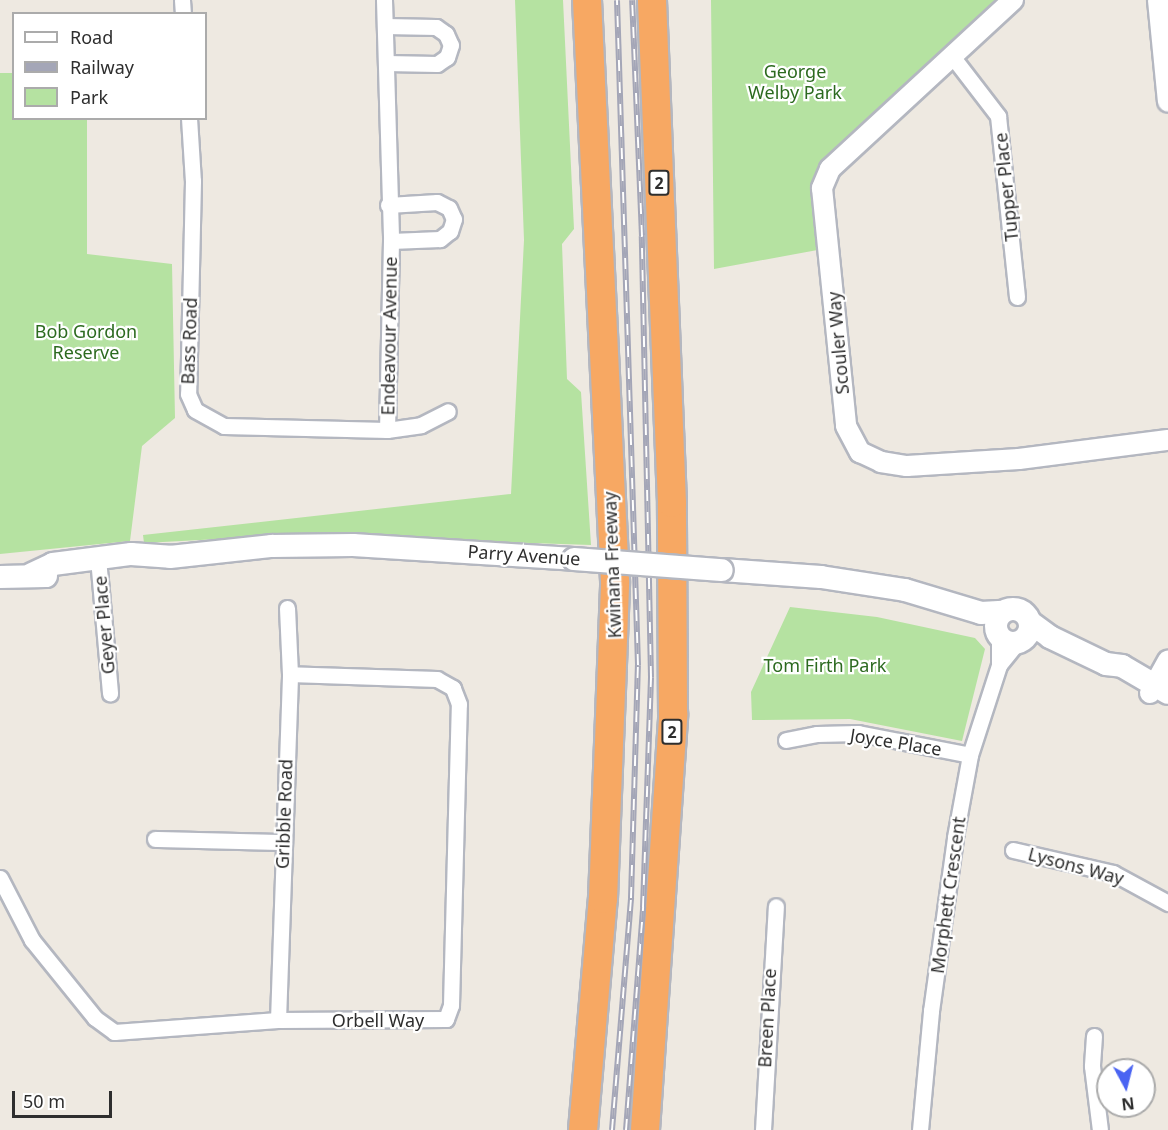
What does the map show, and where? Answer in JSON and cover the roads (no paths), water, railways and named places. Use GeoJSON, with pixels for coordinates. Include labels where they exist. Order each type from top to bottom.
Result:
{"type":"FeatureCollection","features":[{"type":"Feature","properties":{"kind":"highway","name":"Kwinana Freeway"},"geometry":{"type":"LineString","coordinates":[[584,1130],[603,899],[615,581],[587,0]]}},
{"type":"Feature","properties":{"kind":"highway","name":"2"},"geometry":{"type":"LineString","coordinates":[[645,1130],[668,823],[673,691],[672,503],[652,0]]}},
{"type":"Feature","properties":{"kind":"main road","name":"Parry Avenue"},"geometry":{"type":"LineString","coordinates":[[0,577],[32,574],[55,578],[99,565],[147,567],[170,556],[272,546],[353,545],[821,577],[905,590],[1007,628],[1050,637],[1106,664],[1122,666],[1162,693]]}},
{"type":"Feature","properties":{"kind":"street","name":"Endeavour Avenue"},"geometry":{"type":"LineString","coordinates":[[384,0],[388,205],[391,242],[387,430]]}},
{"type":"Feature","properties":{"kind":"street","name":"Scouler Way"},"geometry":{"type":"LineString","coordinates":[[1013,0],[845,153],[830,169],[822,188],[846,426],[860,452],[881,462],[907,466],[1019,459],[1168,440]]}},
{"type":"Feature","properties":{"kind":"street"},"geometry":{"type":"LineString","coordinates":[[1158,0],[1168,102]]}},
{"type":"Feature","properties":{"kind":"street"},"geometry":{"type":"LineString","coordinates":[[385,26],[436,27],[446,34],[451,45],[447,57],[437,64],[386,63]]}},
{"type":"Feature","properties":{"kind":"street","name":"Tupper Place"},"geometry":{"type":"LineString","coordinates":[[952,56],[998,116],[1017,297]]}},
{"type":"Feature","properties":{"kind":"street","name":"Bass Road"},"geometry":{"type":"LineString","coordinates":[[189,120],[193,181],[188,394],[195,410],[224,426],[387,430],[421,425],[448,411]]}},
{"type":"Feature","properties":{"kind":"street","name":"Endeavour Avenue"},"geometry":{"type":"LineString","coordinates":[[388,205],[437,202],[449,208],[454,219],[450,231],[440,239],[391,242]]}},
{"type":"Feature","properties":{"kind":"street","name":"Geyer Place"},"geometry":{"type":"LineString","coordinates":[[99,565],[110,693]]}},
{"type":"Feature","properties":{"kind":"street","name":"Gribble Road"},"geometry":{"type":"LineString","coordinates":[[278,1020],[282,842],[290,674],[287,608]]}},
{"type":"Feature","properties":{"kind":"street","name":"Morphett Crescent"},"geometry":{"type":"LineString","coordinates":[[920,1130],[931,1011],[970,755],[999,665],[1007,628]]}},
{"type":"Feature","properties":{"kind":"street"},"geometry":{"type":"LineString","coordinates":[[1162,693],[1168,661]]}},
{"type":"Feature","properties":{"kind":"street","name":"Orbell Way"},"geometry":{"type":"LineString","coordinates":[[0,878],[5,906],[95,1018],[114,1032],[278,1020],[430,1022],[446,1019],[451,1005],[459,704],[453,688],[437,679],[290,674]]}},
{"type":"Feature","properties":{"kind":"street","name":"Joyce Place"},"geometry":{"type":"LineString","coordinates":[[786,741],[817,734],[858,733],[970,755]]}},
{"type":"Feature","properties":{"kind":"street"},"geometry":{"type":"LineString","coordinates":[[155,839],[282,842]]}},
{"type":"Feature","properties":{"kind":"street","name":"Lysons Way"},"geometry":{"type":"LineString","coordinates":[[1013,850],[1113,873],[1168,903]]}},
{"type":"Feature","properties":{"kind":"street","name":"Breen Place"},"geometry":{"type":"LineString","coordinates":[[763,1130],[776,906]]}},
{"type":"Feature","properties":{"kind":"street"},"geometry":{"type":"LineString","coordinates":[[1094,1036],[1092,1065],[1100,1130]]}},
{"type":"Feature","properties":{"kind":"railway"},"geometry":{"type":"LineString","coordinates":[[612,1130],[631,898],[638,665],[617,0]]}},
{"type":"Feature","properties":{"kind":"railway"},"geometry":{"type":"LineString","coordinates":[[626,1130],[643,907],[651,677],[642,236],[632,0]]}},
{"type":"Feature","properties":{"kind":"park label","name":"George Welby Park"},"geometry":{"type":"Point","coordinates":[795,82]}},
{"type":"Feature","properties":{"kind":"park label","name":"Bob Gordon Reserve"},"geometry":{"type":"Point","coordinates":[86,342]}},
{"type":"Feature","properties":{"kind":"park label","name":"Tom Firth Park"},"geometry":{"type":"Point","coordinates":[825,665]}}]}
